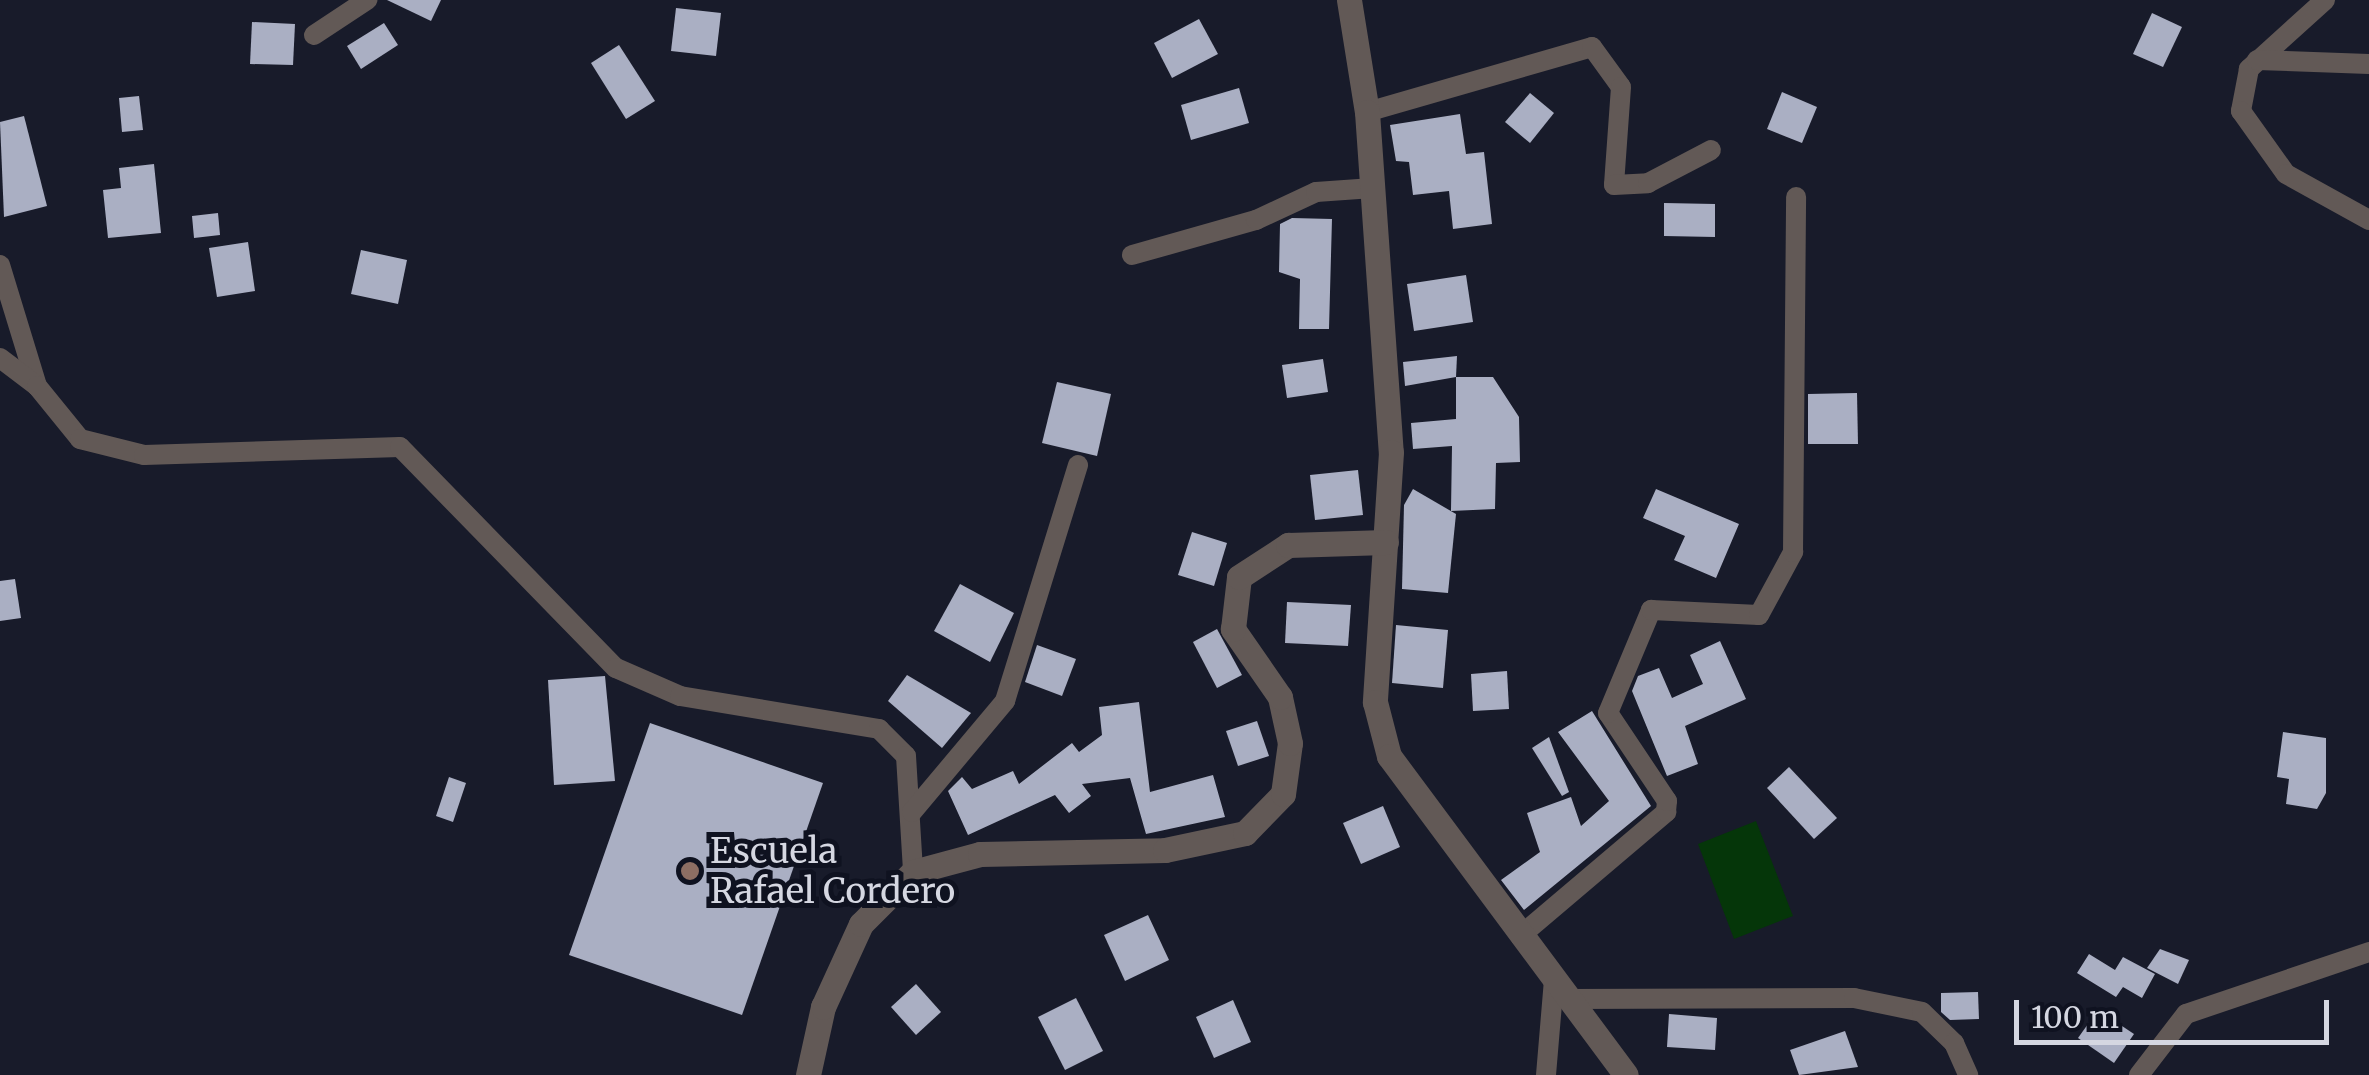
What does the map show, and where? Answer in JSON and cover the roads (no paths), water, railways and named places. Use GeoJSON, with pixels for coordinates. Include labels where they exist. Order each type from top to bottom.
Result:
{"type":"FeatureCollection","features":[{"type":"Feature","properties":{"kind":"street"},"geometry":{"type":"LineString","coordinates":[[314,35],[367,0]]}},
{"type":"Feature","properties":{"kind":"street"},"geometry":{"type":"LineString","coordinates":[[1348,0],[1367,112],[1392,452],[1375,702],[1389,756],[1626,1075]]}},
{"type":"Feature","properties":{"kind":"street"},"geometry":{"type":"LineString","coordinates":[[2325,0],[2257,60],[2239,100],[2262,148],[2286,174],[2369,220]]}},
{"type":"Feature","properties":{"kind":"street"},"geometry":{"type":"LineString","coordinates":[[1367,112],[1592,47],[1621,87],[1614,185],[1648,183],[1712,150]]}},
{"type":"Feature","properties":{"kind":"street"},"geometry":{"type":"LineString","coordinates":[[2257,60],[2369,64]]}},
{"type":"Feature","properties":{"kind":"street"},"geometry":{"type":"LineString","coordinates":[[1132,256],[1256,220],[1316,192],[1373,188]]}},
{"type":"Feature","properties":{"kind":"street"},"geometry":{"type":"LineString","coordinates":[[1520,936],[1666,812],[1667,802],[1608,713],[1651,610],[1758,615],[1793,552],[1796,197]]}},
{"type":"Feature","properties":{"kind":"street"},"geometry":{"type":"LineString","coordinates":[[0,265],[38,386]]}},
{"type":"Feature","properties":{"kind":"street"},"geometry":{"type":"LineString","coordinates":[[0,358],[38,386],[80,439],[144,456],[400,448],[616,668],[680,696],[879,729],[906,756],[913,872]]}},
{"type":"Feature","properties":{"kind":"street"},"geometry":{"type":"LineString","coordinates":[[912,812],[1005,702],[1078,466]]}},
{"type":"Feature","properties":{"kind":"street"},"geometry":{"type":"LineString","coordinates":[[808,1075],[822,1007],[862,924],[913,872],[980,854],[1166,850],[1245,833],[1283,794],[1290,743],[1280,697],[1233,629],[1238,577],[1288,544],[1386,542]]}},
{"type":"Feature","properties":{"kind":"street"},"geometry":{"type":"LineString","coordinates":[[2138,1075],[2186,1014],[2369,952]]}},
{"type":"Feature","properties":{"kind":"street"},"geometry":{"type":"LineString","coordinates":[[1546,1075],[1562,989]]}},
{"type":"Feature","properties":{"kind":"street"},"geometry":{"type":"LineString","coordinates":[[1562,989],[1854,998],[1922,1012],[1954,1043],[1968,1075]]}},
{"type":"Feature","properties":{"kind":"place","name":"Escuela Rafael Cordero"},"geometry":{"type":"Point","coordinates":[690,871]}}]}
